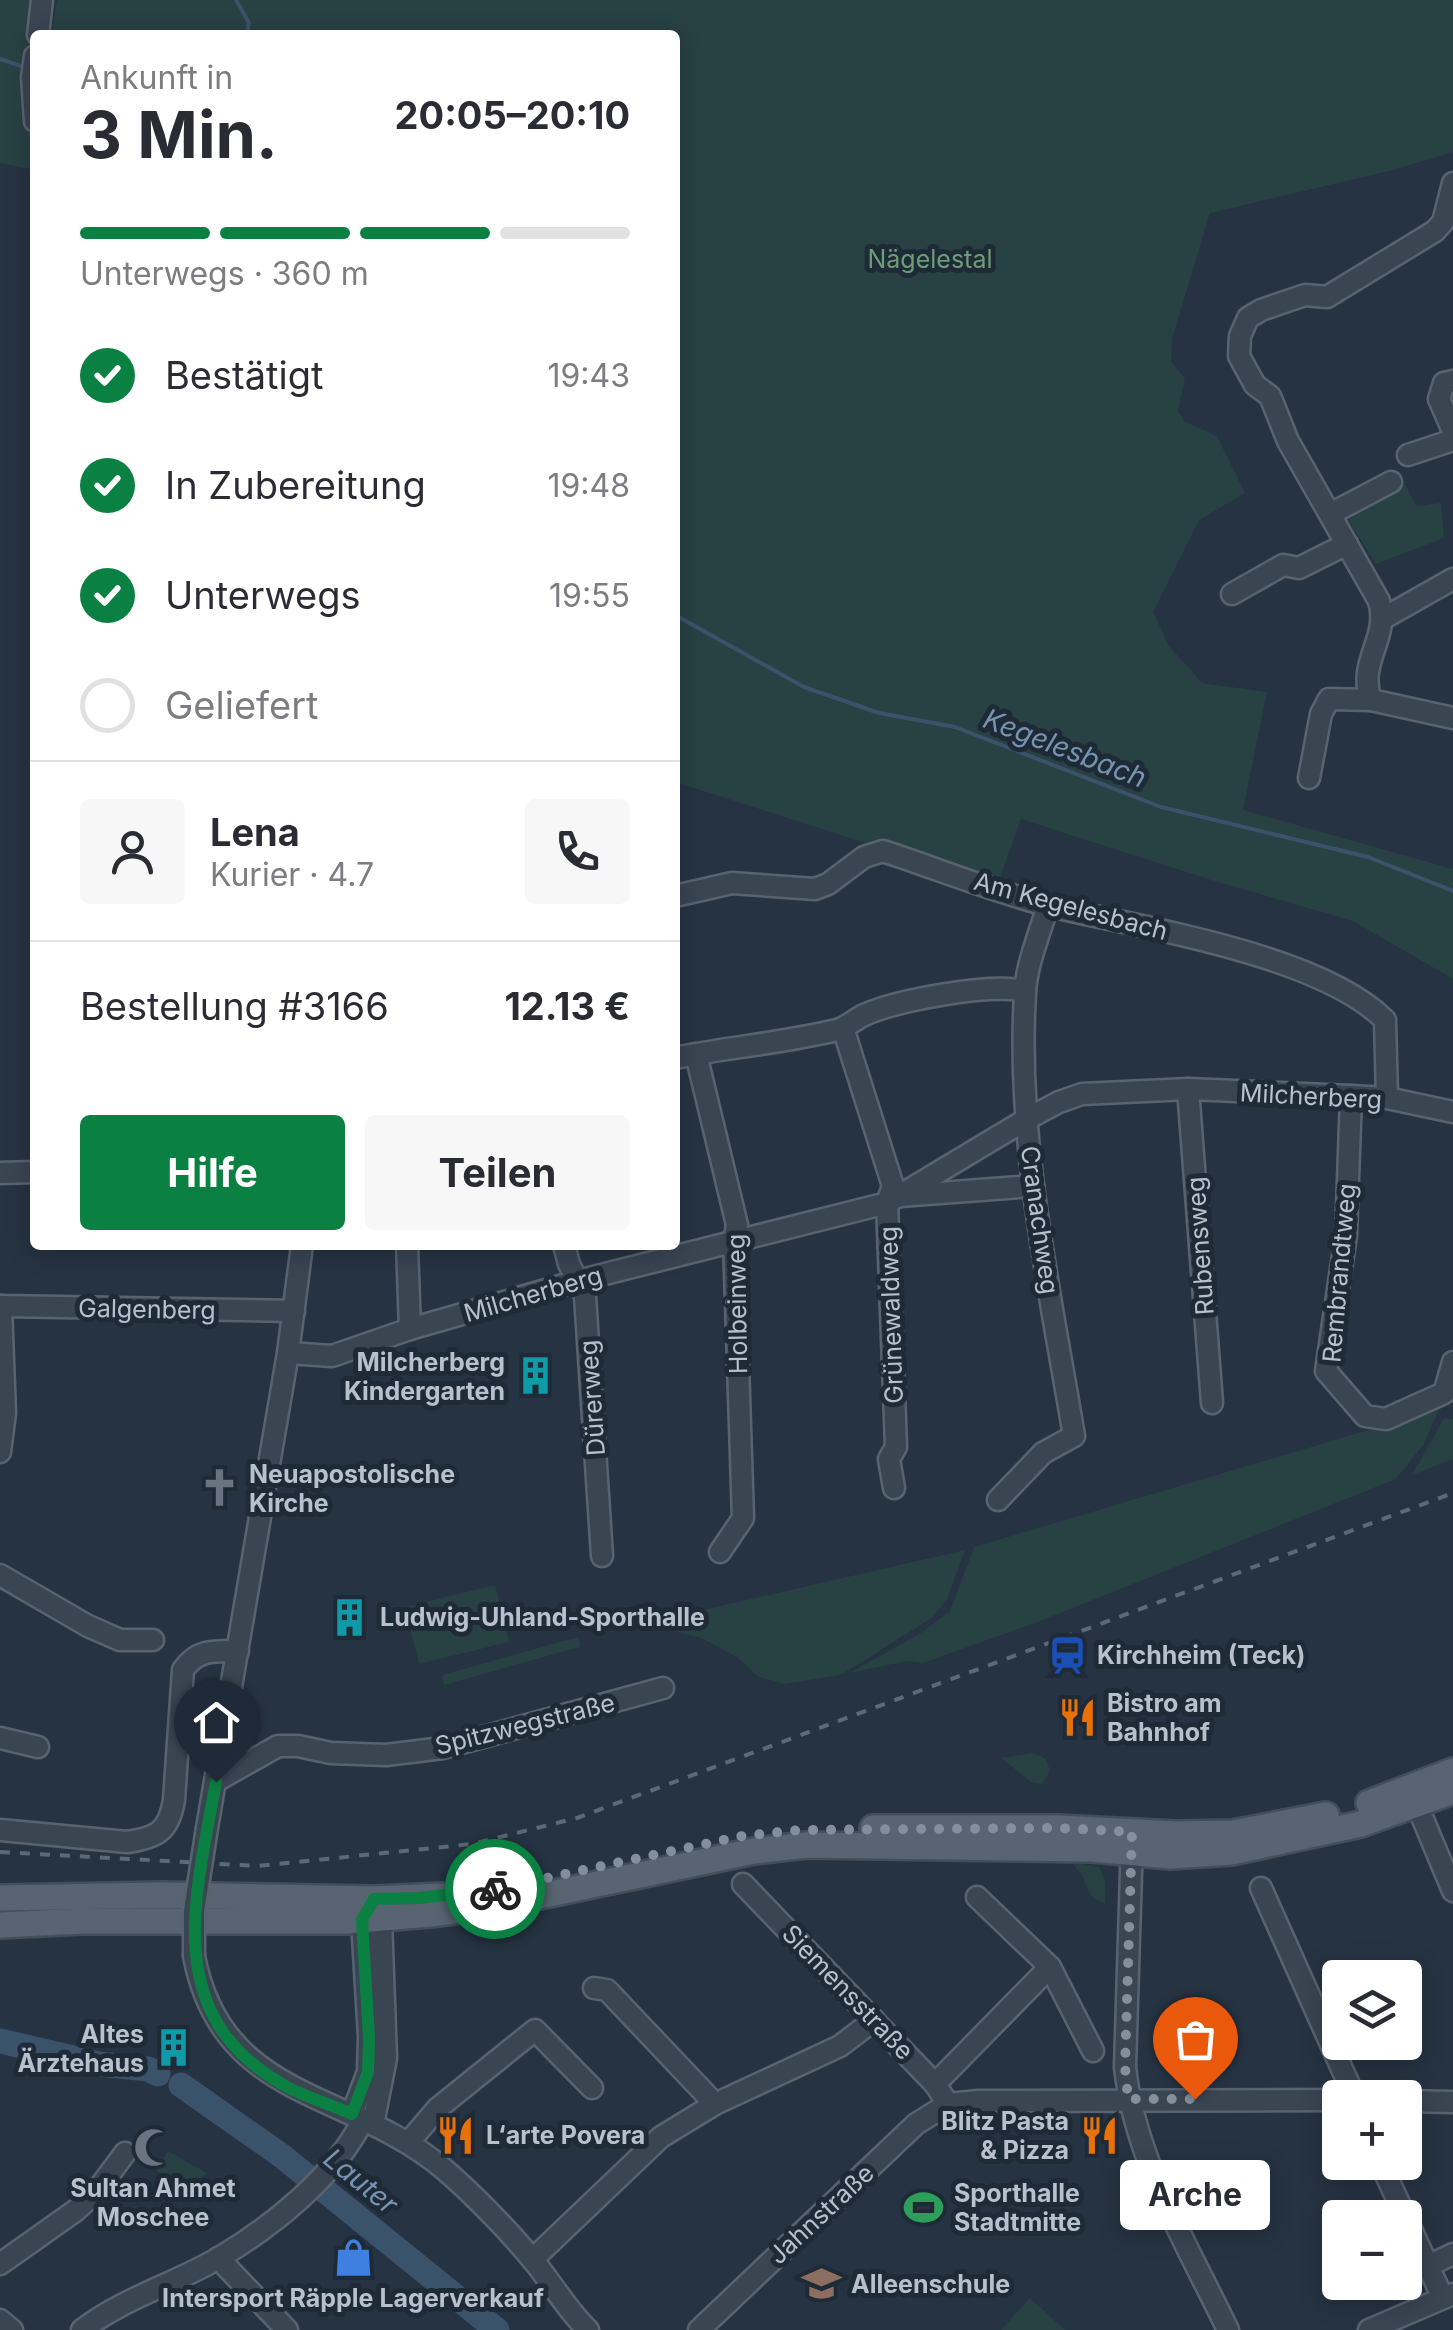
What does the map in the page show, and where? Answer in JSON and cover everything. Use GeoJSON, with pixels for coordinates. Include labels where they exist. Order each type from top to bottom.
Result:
{"type":"FeatureCollection","features":[{"type":"Feature","properties":{"kind":"main road"},"geometry":{"type":"LineString","coordinates":[[1132,1843],[1306,1820],[1357,1808],[1453,1770]]}},
{"type":"Feature","properties":{"kind":"main road"},"geometry":{"type":"LineString","coordinates":[[0,1924],[83,1920],[249,1923],[373,1912],[742,1836],[800,1830],[1058,1828],[1132,1843],[1170,1856],[1232,1852],[1360,1824],[1453,1790]]}},
{"type":"Feature","properties":{"kind":"main road"},"geometry":{"type":"LineString","coordinates":[[0,1898],[162,1895],[373,1912]]}},
{"type":"Feature","properties":{"kind":"street"},"geometry":{"type":"LineString","coordinates":[[39,30],[42,0]]}},
{"type":"Feature","properties":{"kind":"street"},"geometry":{"type":"LineString","coordinates":[[1371,700],[1364,681],[1384,618],[1379,601],[1288,441],[1270,396],[1255,385],[1239,356],[1243,326],[1248,318],[1276,304],[1305,295],[1327,297],[1435,231],[1443,222],[1453,183]]}},
{"type":"Feature","properties":{"kind":"street"},"geometry":{"type":"LineString","coordinates":[[1453,380],[1444,384],[1440,399],[1453,430]]}},
{"type":"Feature","properties":{"kind":"street"},"geometry":{"type":"LineString","coordinates":[[1408,455],[1453,440]]}},
{"type":"Feature","properties":{"kind":"street"},"geometry":{"type":"LineString","coordinates":[[1332,514],[1391,482]]}},
{"type":"Feature","properties":{"kind":"street"},"geometry":{"type":"LineString","coordinates":[[1232,594],[1283,565],[1299,568],[1348,544]]}},
{"type":"Feature","properties":{"kind":"street"},"geometry":{"type":"LineString","coordinates":[[1384,618],[1453,579]]}},
{"type":"Feature","properties":{"kind":"street"},"geometry":{"type":"LineString","coordinates":[[1309,778],[1321,714],[1329,698],[1371,700],[1453,718]]}},
{"type":"Feature","properties":{"kind":"street","name":"Am Kegelesbach"},"geometry":{"type":"LineString","coordinates":[[680,895],[732,883],[815,889],[864,857],[883,851],[1048,905],[1146,925],[1293,968],[1369,1004],[1385,1020],[1387,1098]]}},
{"type":"Feature","properties":{"kind":"street","name":"Cranachweg"},"geometry":{"type":"LineString","coordinates":[[998,1500],[1043,1453],[1074,1436],[1033,1186],[1026,1119],[1025,991],[1048,905]]}},
{"type":"Feature","properties":{"kind":"street"},"geometry":{"type":"LineString","coordinates":[[685,1056],[772,1044],[843,1028],[865,1014],[997,986],[1025,991]]}},
{"type":"Feature","properties":{"kind":"street","name":"Grünewaldweg"},"geometry":{"type":"LineString","coordinates":[[843,1028],[893,1186],[896,1448],[890,1458],[894,1488]]}},
{"type":"Feature","properties":{"kind":"street","name":"Holbeinweg"},"geometry":{"type":"LineString","coordinates":[[685,1056],[737,1225],[734,1242],[743,1518],[720,1552]]}},
{"type":"Feature","properties":{"kind":"street","name":"Milcherberg"},"geometry":{"type":"LineString","coordinates":[[891,1199],[1026,1119],[1082,1094],[1188,1090],[1351,1096],[1387,1098],[1453,1112]]}},
{"type":"Feature","properties":{"kind":"street","name":"Rubensweg"},"geometry":{"type":"LineString","coordinates":[[1188,1090],[1212,1403]]}},
{"type":"Feature","properties":{"kind":"street","name":"Rembrandtweg"},"geometry":{"type":"LineString","coordinates":[[1351,1096],[1346,1235],[1326,1371],[1365,1416],[1386,1419],[1444,1393],[1453,1362]]}},
{"type":"Feature","properties":{"kind":"street"},"geometry":{"type":"LineString","coordinates":[[0,1173],[30,1172]]}},
{"type":"Feature","properties":{"kind":"street","name":"Milcherberg"},"geometry":{"type":"LineString","coordinates":[[288,1353],[332,1356],[577,1280],[891,1199],[1033,1186]]}},
{"type":"Feature","properties":{"kind":"street"},"geometry":{"type":"LineString","coordinates":[[301,1250],[288,1353],[194,1911],[194,1956],[206,1999],[230,2040],[255,2064],[288,2087],[408,2143],[445,2170],[533,2260],[588,2330]]}},
{"type":"Feature","properties":{"kind":"street"},"geometry":{"type":"LineString","coordinates":[[408,1250],[410,1329]]}},
{"type":"Feature","properties":{"kind":"street","name":"Dürerweg"},"geometry":{"type":"LineString","coordinates":[[566,1250],[585,1296],[602,1556]]}},
{"type":"Feature","properties":{"kind":"street"},"geometry":{"type":"LineString","coordinates":[[0,1306],[6,1413],[1,1441]]}},
{"type":"Feature","properties":{"kind":"street","name":"Galgenberg"},"geometry":{"type":"LineString","coordinates":[[0,1306],[294,1312]]}},
{"type":"Feature","properties":{"kind":"street"},"geometry":{"type":"LineString","coordinates":[[0,1575],[120,1640],[153,1640]]}},
{"type":"Feature","properties":{"kind":"street"},"geometry":{"type":"LineString","coordinates":[[0,1830],[127,1842],[144,1840],[160,1832],[171,1818],[174,1800],[183,1670],[190,1660],[205,1652],[238,1651]]}},
{"type":"Feature","properties":{"kind":"street","name":"Spitzwegstraße"},"geometry":{"type":"LineString","coordinates":[[216,1782],[278,1746],[330,1753],[386,1754],[443,1748],[663,1688]]}},
{"type":"Feature","properties":{"kind":"street"},"geometry":{"type":"LineString","coordinates":[[0,1738],[38,1747]]}},
{"type":"Feature","properties":{"kind":"street"},"geometry":{"type":"LineString","coordinates":[[1422,1817],[1452,1885]]}},
{"type":"Feature","properties":{"kind":"street"},"geometry":{"type":"LineString","coordinates":[[1132,1843],[1125,2067],[1128,2099],[1152,2168],[1228,2330]]}},
{"type":"Feature","properties":{"kind":"street","name":"Siemensstraße"},"geometry":{"type":"LineString","coordinates":[[744,1884],[935,2084],[948,2104]]}},
{"type":"Feature","properties":{"kind":"street"},"geometry":{"type":"LineString","coordinates":[[1261,1888],[1347,2080]]}},
{"type":"Feature","properties":{"kind":"street"},"geometry":{"type":"LineString","coordinates":[[977,1897],[1050,1967],[1093,2051]]}},
{"type":"Feature","properties":{"kind":"street"},"geometry":{"type":"LineString","coordinates":[[82,2330],[110,2309],[218,2258],[263,2228],[349,2148],[386,2058],[373,1912]]}},
{"type":"Feature","properties":{"kind":"street"},"geometry":{"type":"LineString","coordinates":[[935,2084],[1050,1967]]}},
{"type":"Feature","properties":{"kind":"street"},"geometry":{"type":"LineString","coordinates":[[594,1988],[607,1990],[714,2104]]}},
{"type":"Feature","properties":{"kind":"street"},"geometry":{"type":"LineString","coordinates":[[533,2260],[661,2137],[714,2104],[840,2046],[874,2020]]}},
{"type":"Feature","properties":{"kind":"street"},"geometry":{"type":"LineString","coordinates":[[408,2143],[438,2108],[535,2030],[592,2088]]}},
{"type":"Feature","properties":{"kind":"street"},"geometry":{"type":"LineString","coordinates":[[948,2104],[1128,2099],[1322,2100]]}},
{"type":"Feature","properties":{"kind":"street"},"geometry":{"type":"LineString","coordinates":[[1422,2101],[1453,2102]]}},
{"type":"Feature","properties":{"kind":"street","name":"Jahnstraße"},"geometry":{"type":"LineString","coordinates":[[699,2330],[916,2124],[948,2104]]}},
{"type":"Feature","properties":{"kind":"street"},"geometry":{"type":"LineString","coordinates":[[0,2264],[75,2212],[96,2192],[125,2153]]}},
{"type":"Feature","properties":{"kind":"street"},"geometry":{"type":"LineString","coordinates":[[1377,2329],[1448,2296],[1428,2266],[1388,2180]]}},
{"type":"Feature","properties":{"kind":"street"},"geometry":{"type":"LineString","coordinates":[[1428,2266],[1453,2254]]}},
{"type":"Feature","properties":{"kind":"street"},"geometry":{"type":"LineString","coordinates":[[218,2258],[286,2330]]}},
{"type":"Feature","properties":{"kind":"street"},"geometry":{"type":"LineString","coordinates":[[0,2320],[12,2330]]}},
{"type":"Feature","properties":{"kind":"green space"},"geometry":{"type":"Polygon","coordinates":[[[0,0],[34,0],[25,72],[30,169],[0,163],[0,0]]]}},
{"type":"Feature","properties":{"kind":"green space","name":"Nägelestal"},"geometry":{"type":"Polygon","coordinates":[[[57,0],[1453,0],[1453,152],[1210,213],[1172,339],[1171,362],[1185,378],[1178,411],[1184,421],[1217,436],[1245,493],[1199,520],[1153,612],[1169,646],[1202,683],[1267,692],[1243,810],[1453,869],[1453,979],[1353,921],[1021,819],[999,880],[875,846],[680,784],[680,30],[52,30],[57,0]]]}},
{"type":"Feature","properties":{"kind":"green space"},"geometry":{"type":"Polygon","coordinates":[[[1405,484],[1416,506],[1441,503],[1444,538],[1376,564],[1346,517],[1405,484]]]}},
{"type":"Feature","properties":{"kind":"green space"},"geometry":{"type":"Polygon","coordinates":[[[1439,1409],[1424,1444],[1396,1479],[1035,1623],[923,1663],[907,1661],[850,1673],[924,1631],[950,1611],[974,1547],[1439,1409]]]}},
{"type":"Feature","properties":{"kind":"green space"},"geometry":{"type":"Polygon","coordinates":[[[1444,1418],[1453,1419],[1453,1459],[1412,1475],[1444,1418]]]}},
{"type":"Feature","properties":{"kind":"green space"},"geometry":{"type":"Polygon","coordinates":[[[965,1550],[947,1599],[933,1617],[841,1675],[785,1684],[759,1677],[737,1657],[701,1638],[662,1628],[644,1628],[642,1624],[965,1550]]]}},
{"type":"Feature","properties":{"kind":"green space"},"geometry":{"type":"Polygon","coordinates":[[[495,1585],[509,1642],[419,1664],[405,1607],[495,1585]]]}},
{"type":"Feature","properties":{"kind":"green space"},"geometry":{"type":"Polygon","coordinates":[[[578,1637],[580,1647],[444,1685],[442,1675],[578,1637]]]}},
{"type":"Feature","properties":{"kind":"green space"},"geometry":{"type":"Polygon","coordinates":[[[1032,1753],[1049,1767],[1042,1784],[1031,1782],[1001,1758],[1032,1753]]]}},
{"type":"Feature","properties":{"kind":"green space"},"geometry":{"type":"Polygon","coordinates":[[[1072,1862],[1099,1867],[1105,1881],[1105,1903],[1091,1896],[1072,1862]]]}},
{"type":"Feature","properties":{"kind":"green space"},"geometry":{"type":"Polygon","coordinates":[[[168,2151],[207,2173],[193,2184],[176,2189],[157,2170],[168,2151]]]}},
{"type":"Feature","properties":{"kind":"green space"},"geometry":{"type":"Polygon","coordinates":[[[1030,2298],[1065,2330],[1001,2330],[1030,2298]]]}},
{"type":"Feature","properties":{"kind":"waterway"},"geometry":{"type":"LineString","coordinates":[[236,0],[249,23],[248,30]]}},
{"type":"Feature","properties":{"kind":"waterway","name":"Kegelesbach"},"geometry":{"type":"LineString","coordinates":[[0,59],[24,67]]}},
{"type":"Feature","properties":{"kind":"waterway","name":"Kegelesbach"},"geometry":{"type":"LineString","coordinates":[[680,618],[804,687],[879,713],[955,727],[1161,807],[1368,857],[1453,891]]}},
{"type":"Feature","properties":{"kind":"waterway","name":"Lauter"},"geometry":{"type":"LineString","coordinates":[[0,2041],[158,2074]]}},
{"type":"Feature","properties":{"kind":"waterway","name":"Lauter"},"geometry":{"type":"LineString","coordinates":[[181,2085],[282,2156],[497,2330]]}},
{"type":"Feature","properties":{"kind":"railway"},"geometry":{"type":"LineString","coordinates":[[0,1852],[258,1866],[472,1844],[577,1818],[1453,1493]]}},
{"type":"Feature","properties":{"kind":"way so far"},"geometry":{"type":"LineString","coordinates":[[495,1889],[688,1846],[800,1830],[1058,1828],[1132,1832],[1125,2067],[1128,2099],[1195,2099]]}},
{"type":"Feature","properties":{"kind":"place","name":"Milcherberg Kindergarten"},"geometry":{"type":"Point","coordinates":[535,1376]}},
{"type":"Feature","properties":{"kind":"place","name":"Neuapostolische Kirche"},"geometry":{"type":"Point","coordinates":[219,1488]}},
{"type":"Feature","properties":{"kind":"place","name":"Ludwig-Uhland-Sporthalle"},"geometry":{"type":"Point","coordinates":[350,1617]}},
{"type":"Feature","properties":{"kind":"place","name":"Kirchheim (Teck)"},"geometry":{"type":"Point","coordinates":[1067,1655]}},
{"type":"Feature","properties":{"kind":"place","name":"Bistro am Bahnhof"},"geometry":{"type":"Point","coordinates":[1077,1717]}},
{"type":"Feature","properties":{"kind":"place","name":"Altes Ärztehaus"},"geometry":{"type":"Point","coordinates":[174,2048]}},
{"type":"Feature","properties":{"kind":"place","name":"Arche"},"geometry":{"type":"Point","coordinates":[1195,2099]}},
{"type":"Feature","properties":{"kind":"place","name":"L‘arte Povera"},"geometry":{"type":"Point","coordinates":[456,2135]}},
{"type":"Feature","properties":{"kind":"place","name":"Blitz Pasta & Pizza"},"geometry":{"type":"Point","coordinates":[1099,2135]}},
{"type":"Feature","properties":{"kind":"place","name":"Sultan Ahmet Moschee"},"geometry":{"type":"Point","coordinates":[153,2147]}},
{"type":"Feature","properties":{"kind":"place","name":"Sporthalle Stadtmitte"},"geometry":{"type":"Point","coordinates":[924,2207]}},
{"type":"Feature","properties":{"kind":"place","name":"Intersport Räpple Lagerverkauf"},"geometry":{"type":"Point","coordinates":[353,2257]}},
{"type":"Feature","properties":{"kind":"place","name":"Alleenschule"},"geometry":{"type":"Point","coordinates":[821,2284]}},
{"type":"Feature","properties":{"kind":"route"},"geometry":{"type":"LineString","coordinates":[[216,1782],[194,1911],[194,1956],[199,1981],[214,2017],[230,2040],[255,2064],[288,2087],[352,2114],[368,2072],[362,1920],[366,1909],[374,1899],[495,1889]]}}]}
